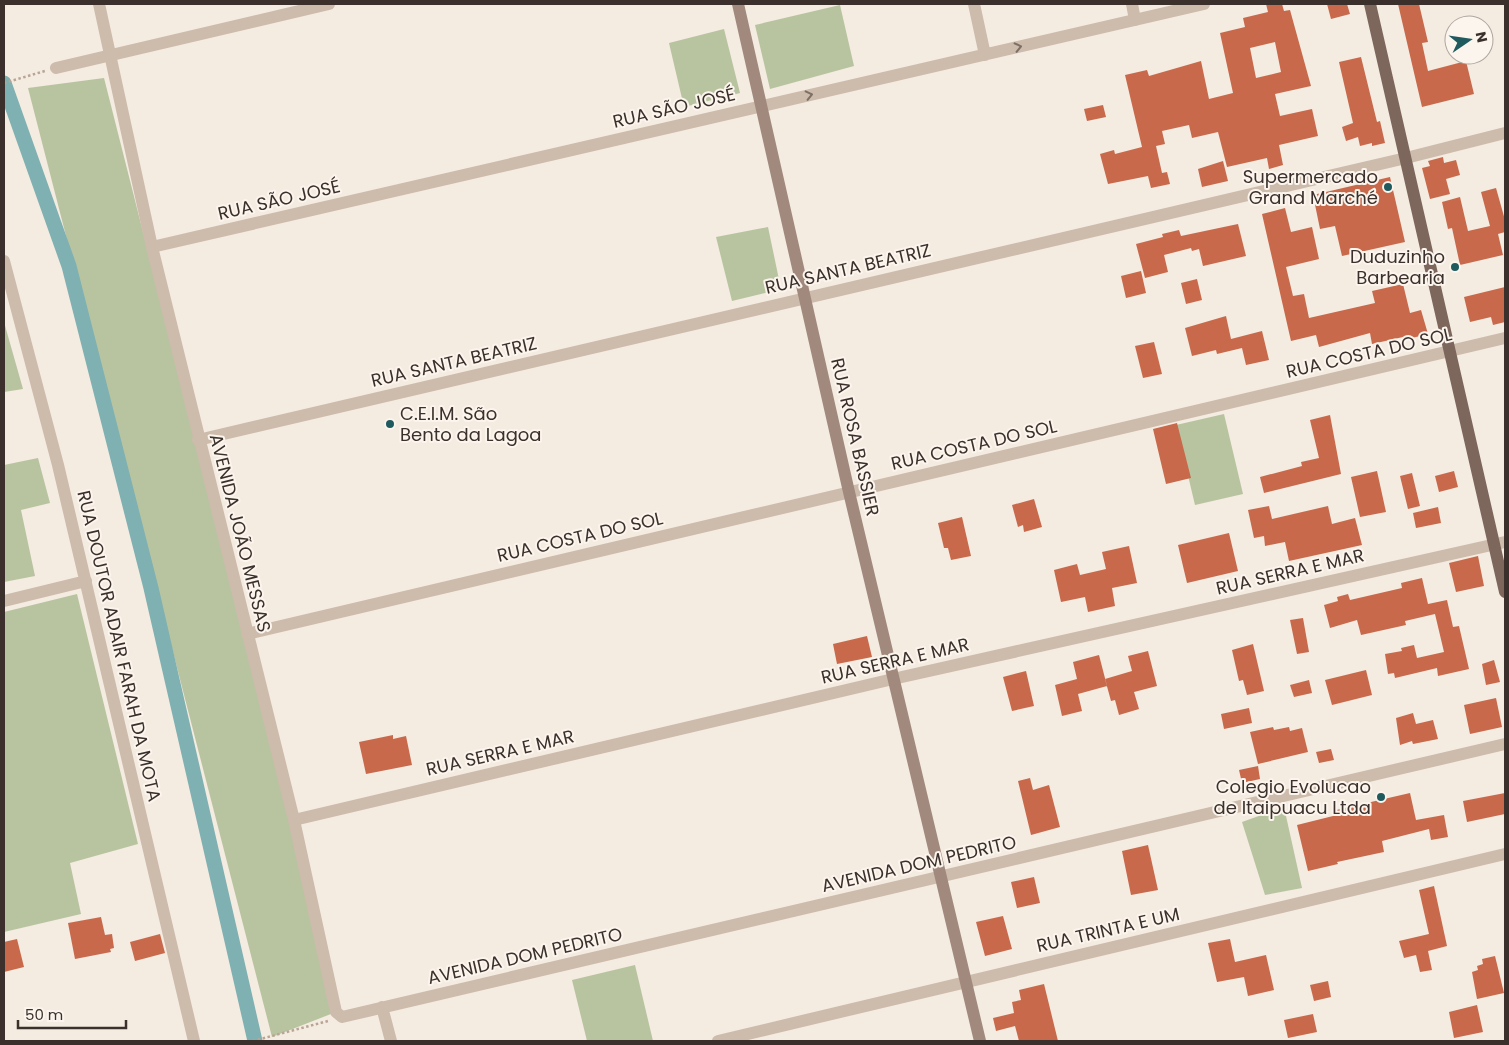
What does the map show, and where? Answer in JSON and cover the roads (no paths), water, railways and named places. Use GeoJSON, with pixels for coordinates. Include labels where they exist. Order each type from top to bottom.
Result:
{"type":"FeatureCollection","features":[{"type":"Feature","properties":{"kind":"main road"},"geometry":{"type":"LineString","coordinates":[[1370,4],[1449,352],[1500,543],[1505,592]]}},
{"type":"Feature","properties":{"kind":"street","name":"AVENIDA JOÃO MESSAS"},"geometry":{"type":"LineString","coordinates":[[99,4],[152,247],[198,440],[294,820],[336,1012],[342,1017]]}},
{"type":"Feature","properties":{"kind":"street"},"geometry":{"type":"LineString","coordinates":[[56,68],[329,4]]}},
{"type":"Feature","properties":{"kind":"street","name":"RUA ROSA BASSIER"},"geometry":{"type":"LineString","coordinates":[[738,4],[849,492],[980,1041]]}},
{"type":"Feature","properties":{"kind":"street"},"geometry":{"type":"LineString","coordinates":[[974,4],[985,55]]}},
{"type":"Feature","properties":{"kind":"street"},"geometry":{"type":"LineString","coordinates":[[1132,4],[1136,20]]}},
{"type":"Feature","properties":{"kind":"street","name":"RUA SÃO JOSÉ"},"geometry":{"type":"LineString","coordinates":[[152,247],[1204,4]]}},
{"type":"Feature","properties":{"kind":"street","name":"RUA SANTA BEATRIZ"},"geometry":{"type":"LineString","coordinates":[[198,440],[1406,158],[1505,133]]}},
{"type":"Feature","properties":{"kind":"street","name":"RUA DOUTOR ADAIR FARAH DA MOTA"},"geometry":{"type":"LineString","coordinates":[[4,261],[58,465],[194,1041]]}},
{"type":"Feature","properties":{"kind":"street","name":"RUA COSTA DO SOL"},"geometry":{"type":"LineString","coordinates":[[247,634],[1505,338]]}},
{"type":"Feature","properties":{"kind":"street","name":"RUA SERRA E MAR"},"geometry":{"type":"LineString","coordinates":[[294,820],[893,679],[1500,543]]}},
{"type":"Feature","properties":{"kind":"street"},"geometry":{"type":"LineString","coordinates":[[4,601],[86,582]]}},
{"type":"Feature","properties":{"kind":"street","name":"AVENIDA DOM PEDRITO"},"geometry":{"type":"LineString","coordinates":[[342,1017],[1505,744]]}},
{"type":"Feature","properties":{"kind":"street","name":"RUA TRINTA E UM"},"geometry":{"type":"LineString","coordinates":[[718,1041],[1505,854]]}},
{"type":"Feature","properties":{"kind":"street"},"geometry":{"type":"LineString","coordinates":[[382,1007],[390,1041]]}},
{"type":"Feature","properties":{"kind":"waterway"},"geometry":{"type":"LineString","coordinates":[[4,83],[69,266],[151,588],[255,1041]]}},
{"type":"Feature","properties":{"kind":"place","name":"Supermercado Grand Marché"},"geometry":{"type":"Point","coordinates":[1388,187]}},
{"type":"Feature","properties":{"kind":"place","name":"Duduzinho Barbearia"},"geometry":{"type":"Point","coordinates":[1455,267]}},
{"type":"Feature","properties":{"kind":"place","name":"C.E.I.M. São Bento da Lagoa"},"geometry":{"type":"Point","coordinates":[390,424]}},
{"type":"Feature","properties":{"kind":"place","name":"Colegio Evolucao de Itaipuacu Ltda"},"geometry":{"type":"Point","coordinates":[1381,797]}}]}
